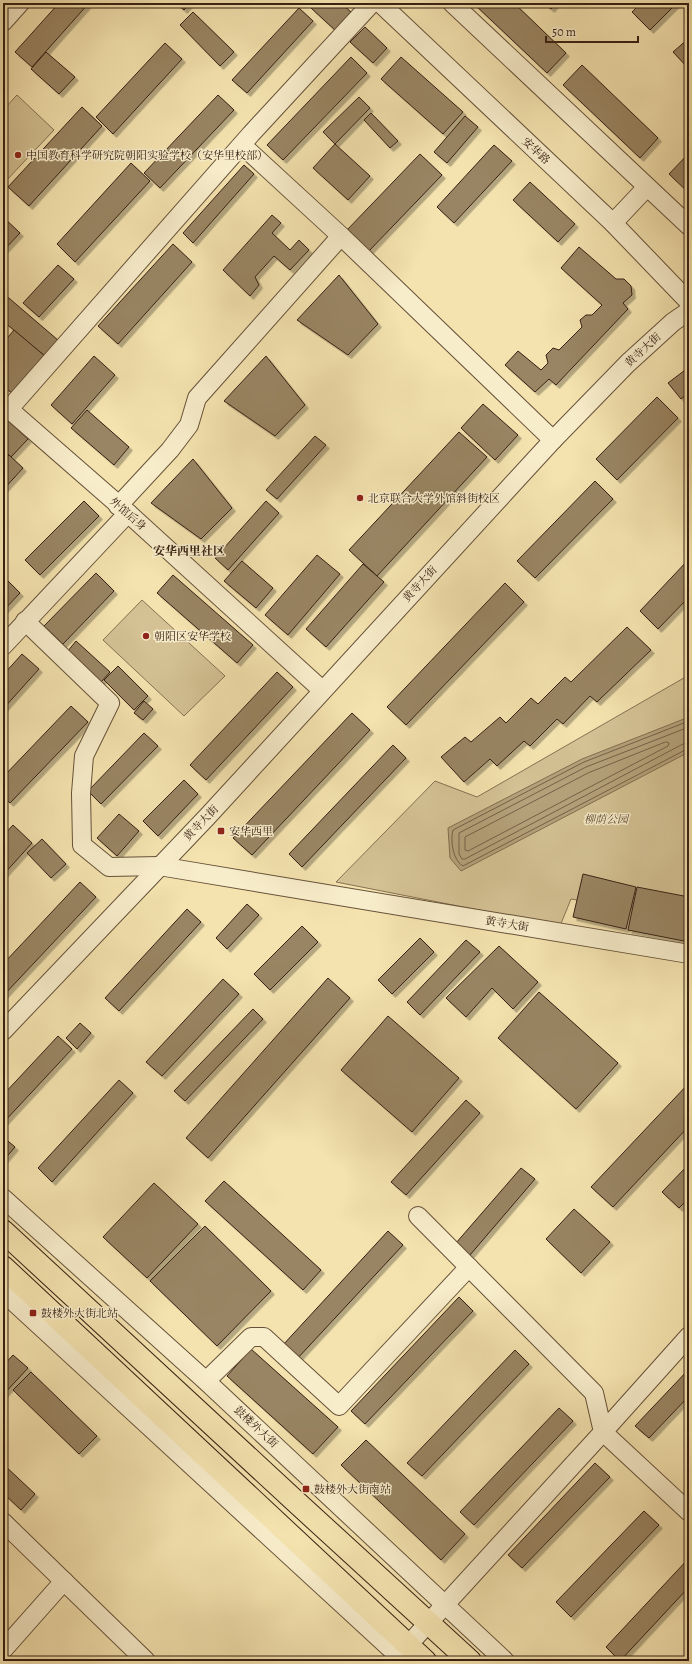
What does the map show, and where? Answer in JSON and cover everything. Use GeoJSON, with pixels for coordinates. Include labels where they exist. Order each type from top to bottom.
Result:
{"type":"FeatureCollection","features":[{"type":"Feature","properties":{"kind":"main road"},"geometry":{"type":"LineString","coordinates":[[3,1231],[282,1490],[470,1661]]}},
{"type":"Feature","properties":{"kind":"main road"},"geometry":{"type":"LineString","coordinates":[[3,1267],[401,1656],[425,1661]]}},
{"type":"Feature","properties":{"kind":"street"},"geometry":{"type":"LineString","coordinates":[[3,22],[20,3]]}},
{"type":"Feature","properties":{"kind":"street"},"geometry":{"type":"LineString","coordinates":[[6,407],[372,3]]}},
{"type":"Feature","properties":{"kind":"street","name":"安华路"},"geometry":{"type":"LineString","coordinates":[[380,3],[612,224],[689,302]]}},
{"type":"Feature","properties":{"kind":"street"},"geometry":{"type":"LineString","coordinates":[[452,3],[689,226]]}},
{"type":"Feature","properties":{"kind":"street"},"geometry":{"type":"LineString","coordinates":[[242,145],[341,236],[553,440]]}},
{"type":"Feature","properties":{"kind":"street"},"geometry":{"type":"LineString","coordinates":[[612,224],[647,187]]}},
{"type":"Feature","properties":{"kind":"street"},"geometry":{"type":"LineString","coordinates":[[3,646],[123,510],[170,450],[189,425],[197,398],[341,236]]}},
{"type":"Feature","properties":{"kind":"street","name":"黄寺大街"},"geometry":{"type":"LineString","coordinates":[[3,1031],[207,817],[553,440],[628,363],[673,322],[689,311]]}},
{"type":"Feature","properties":{"kind":"street","name":"外馆后身"},"geometry":{"type":"LineString","coordinates":[[6,407],[123,510],[322,690]]}},
{"type":"Feature","properties":{"kind":"street","name":"黄寺大街"},"geometry":{"type":"LineString","coordinates":[[25,621],[110,703],[84,756],[81,793],[82,845],[109,867],[159,866],[689,954]]}},
{"type":"Feature","properties":{"kind":"street","name":"鼓楼外大街"},"geometry":{"type":"LineString","coordinates":[[3,1198],[206,1381],[506,1661]]}},
{"type":"Feature","properties":{"kind":"street"},"geometry":{"type":"LineString","coordinates":[[418,1216],[594,1393],[604,1432],[689,1512]]}},
{"type":"Feature","properties":{"kind":"street"},"geometry":{"type":"LineString","coordinates":[[206,1381],[251,1336],[264,1337],[339,1406],[469,1267]]}},
{"type":"Feature","properties":{"kind":"street"},"geometry":{"type":"LineString","coordinates":[[3,1292],[401,1656],[428,1622],[604,1432],[689,1336]]}},
{"type":"Feature","properties":{"kind":"street"},"geometry":{"type":"LineString","coordinates":[[3,1522],[146,1661]]}},
{"type":"Feature","properties":{"kind":"street"},"geometry":{"type":"LineString","coordinates":[[3,1650],[64,1581]]}},
{"type":"Feature","properties":{"kind":"green space","name":"中国教育科学研究院朝阳实验学校（安华里校部）"},"geometry":{"type":"Polygon","coordinates":[[[17,95],[54,130],[3,184],[3,110],[17,95]]]}},
{"type":"Feature","properties":{"kind":"green space"},"geometry":{"type":"Polygon","coordinates":[[[142,600],[225,676],[184,716],[103,640],[142,600]]]}},
{"type":"Feature","properties":{"kind":"green space","name":"柳荫公园"},"geometry":{"type":"Polygon","coordinates":[[[689,675],[689,917],[571,899],[560,926],[336,882],[435,781],[477,797],[689,675]]]}},
{"type":"Feature","properties":{"kind":"water"},"geometry":{"type":"Polygon","coordinates":[[[689,717],[689,752],[461,871],[450,858],[448,828],[582,759],[689,717]]]}},
{"type":"Feature","properties":{"kind":"building"},"geometry":{"type":"Polygon","coordinates":[[[59,3],[89,3],[32,67],[15,52],[59,3]]]}},
{"type":"Feature","properties":{"kind":"building"},"geometry":{"type":"Polygon","coordinates":[[[176,3],[190,3],[184,10],[176,3]]]}},
{"type":"Feature","properties":{"kind":"building"},"geometry":{"type":"Polygon","coordinates":[[[316,3],[341,3],[352,13],[336,31],[311,8],[316,3]]]}},
{"type":"Feature","properties":{"kind":"building"},"geometry":{"type":"Polygon","coordinates":[[[473,3],[514,3],[566,53],[547,73],[473,3]]]}},
{"type":"Feature","properties":{"kind":"building"},"geometry":{"type":"Polygon","coordinates":[[[544,3],[556,3],[551,9],[544,3]]]}},
{"type":"Feature","properties":{"kind":"building"},"geometry":{"type":"Polygon","coordinates":[[[641,3],[677,3],[650,30],[632,12],[641,3]]]}},
{"type":"Feature","properties":{"kind":"building"},"geometry":{"type":"Polygon","coordinates":[[[299,8],[313,21],[247,93],[232,80],[299,8]]]}},
{"type":"Feature","properties":{"kind":"building"},"geometry":{"type":"Polygon","coordinates":[[[193,12],[234,52],[220,66],[180,25],[193,12]]]}},
{"type":"Feature","properties":{"kind":"building"},"geometry":{"type":"Polygon","coordinates":[[[365,27],[387,48],[373,63],[350,42],[365,27]]]}},
{"type":"Feature","properties":{"kind":"building"},"geometry":{"type":"Polygon","coordinates":[[[689,38],[689,69],[673,52],[689,38]]]}},
{"type":"Feature","properties":{"kind":"building"},"geometry":{"type":"Polygon","coordinates":[[[165,43],[182,59],[113,134],[96,117],[165,43]]]}},
{"type":"Feature","properties":{"kind":"building"},"geometry":{"type":"Polygon","coordinates":[[[46,52],[75,77],[59,94],[31,69],[46,52]]]}},
{"type":"Feature","properties":{"kind":"building"},"geometry":{"type":"Polygon","coordinates":[[[351,57],[367,73],[283,160],[267,145],[351,57]]]}},
{"type":"Feature","properties":{"kind":"building"},"geometry":{"type":"Polygon","coordinates":[[[401,57],[463,112],[443,134],[381,79],[401,57]]]}},
{"type":"Feature","properties":{"kind":"building"},"geometry":{"type":"Polygon","coordinates":[[[582,65],[658,138],[640,158],[563,85],[582,65]]]}},
{"type":"Feature","properties":{"kind":"building"},"geometry":{"type":"Polygon","coordinates":[[[218,95],[234,110],[160,188],[144,173],[218,95]]]}},
{"type":"Feature","properties":{"kind":"building"},"geometry":{"type":"Polygon","coordinates":[[[359,97],[370,108],[335,144],[323,132],[359,97]]]}},
{"type":"Feature","properties":{"kind":"building"},"geometry":{"type":"Polygon","coordinates":[[[82,107],[102,126],[29,206],[8,187],[82,107]]]}},
{"type":"Feature","properties":{"kind":"building"},"geometry":{"type":"Polygon","coordinates":[[[371,113],[398,141],[390,148],[364,120],[371,113]]]}},
{"type":"Feature","properties":{"kind":"building"},"geometry":{"type":"Polygon","coordinates":[[[465,116],[478,127],[447,163],[434,152],[465,116]]]}},
{"type":"Feature","properties":{"kind":"building"},"geometry":{"type":"Polygon","coordinates":[[[335,144],[370,176],[348,200],[313,168],[335,144]]]}},
{"type":"Feature","properties":{"kind":"building"},"geometry":{"type":"Polygon","coordinates":[[[494,145],[512,161],[454,223],[437,207],[494,145]]]}},
{"type":"Feature","properties":{"kind":"building"},"geometry":{"type":"Polygon","coordinates":[[[689,153],[689,193],[669,174],[689,153]]]}},
{"type":"Feature","properties":{"kind":"building"},"geometry":{"type":"Polygon","coordinates":[[[420,154],[442,175],[368,252],[346,231],[420,154]]]}},
{"type":"Feature","properties":{"kind":"building"},"geometry":{"type":"Polygon","coordinates":[[[131,163],[150,181],[75,262],[57,244],[131,163]]]}},
{"type":"Feature","properties":{"kind":"building"},"geometry":{"type":"Polygon","coordinates":[[[244,165],[254,174],[193,243],[183,233],[244,165]]]}},
{"type":"Feature","properties":{"kind":"building"},"geometry":{"type":"Polygon","coordinates":[[[530,182],[575,224],[558,242],[513,200],[530,182]]]}},
{"type":"Feature","properties":{"kind":"building"},"geometry":{"type":"Polygon","coordinates":[[[272,215],[281,223],[272,233],[290,250],[299,240],[309,250],[290,270],[274,256],[255,277],[259,285],[250,296],[223,270],[272,215]]]}},
{"type":"Feature","properties":{"kind":"building"},"geometry":{"type":"Polygon","coordinates":[[[3,217],[20,233],[3,251],[3,217]]]}},
{"type":"Feature","properties":{"kind":"building"},"geometry":{"type":"Polygon","coordinates":[[[173,244],[192,262],[118,344],[98,326],[173,244]]]}},
{"type":"Feature","properties":{"kind":"building"},"geometry":{"type":"Polygon","coordinates":[[[579,247],[616,279],[624,279],[631,286],[632,295],[623,303],[628,309],[556,385],[549,379],[535,392],[505,365],[518,351],[541,370],[548,363],[546,355],[553,348],[559,350],[582,327],[580,320],[586,315],[592,315],[602,305],[561,268],[579,247]]]}},
{"type":"Feature","properties":{"kind":"building"},"geometry":{"type":"Polygon","coordinates":[[[58,265],[74,279],[39,317],[23,303],[58,265]]]}},
{"type":"Feature","properties":{"kind":"building"},"geometry":{"type":"Polygon","coordinates":[[[339,275],[378,324],[348,355],[297,320],[339,275]]]}},
{"type":"Feature","properties":{"kind":"building"},"geometry":{"type":"Polygon","coordinates":[[[3,293],[59,341],[46,357],[3,321],[3,293]]]}},
{"type":"Feature","properties":{"kind":"building"},"geometry":{"type":"Polygon","coordinates":[[[14,330],[46,357],[13,394],[3,386],[3,343],[14,330]]]}},
{"type":"Feature","properties":{"kind":"building"},"geometry":{"type":"Polygon","coordinates":[[[94,356],[115,375],[72,424],[51,405],[94,356]]]}},
{"type":"Feature","properties":{"kind":"building"},"geometry":{"type":"Polygon","coordinates":[[[266,356],[305,405],[275,436],[224,401],[266,356]]]}},
{"type":"Feature","properties":{"kind":"building"},"geometry":{"type":"Polygon","coordinates":[[[689,367],[689,392],[681,399],[668,383],[689,367]]]}},
{"type":"Feature","properties":{"kind":"building"},"geometry":{"type":"Polygon","coordinates":[[[657,397],[678,418],[617,480],[596,459],[657,397]]]}},
{"type":"Feature","properties":{"kind":"building"},"geometry":{"type":"Polygon","coordinates":[[[483,404],[518,435],[495,460],[461,428],[483,404]]]}},
{"type":"Feature","properties":{"kind":"building"},"geometry":{"type":"Polygon","coordinates":[[[87,410],[129,447],[114,465],[71,428],[87,410]]]}},
{"type":"Feature","properties":{"kind":"building"},"geometry":{"type":"Polygon","coordinates":[[[3,416],[28,439],[11,457],[3,449],[3,416]]]}},
{"type":"Feature","properties":{"kind":"building"},"geometry":{"type":"Polygon","coordinates":[[[459,432],[487,457],[377,576],[349,550],[459,432]]]}},
{"type":"Feature","properties":{"kind":"building"},"geometry":{"type":"Polygon","coordinates":[[[315,436],[326,445],[277,499],[266,490],[315,436]]]}},
{"type":"Feature","properties":{"kind":"building"},"geometry":{"type":"Polygon","coordinates":[[[9,455],[23,468],[3,490],[3,461],[9,455]]]}},
{"type":"Feature","properties":{"kind":"building"},"geometry":{"type":"Polygon","coordinates":[[[193,459],[232,508],[201,539],[151,503],[193,459]]]}},
{"type":"Feature","properties":{"kind":"building"},"geometry":{"type":"Polygon","coordinates":[[[595,481],[613,499],[535,578],[517,561],[595,481]]]}},
{"type":"Feature","properties":{"kind":"building"},"geometry":{"type":"Polygon","coordinates":[[[84,501],[99,516],[40,575],[25,560],[84,501]]]}},
{"type":"Feature","properties":{"kind":"building"},"geometry":{"type":"Polygon","coordinates":[[[266,501],[279,513],[228,570],[215,558],[266,501]]]}},
{"type":"Feature","properties":{"kind":"building"},"geometry":{"type":"Polygon","coordinates":[[[317,555],[340,574],[288,635],[265,615],[317,555]]]}},
{"type":"Feature","properties":{"kind":"building"},"geometry":{"type":"Polygon","coordinates":[[[689,559],[689,597],[658,629],[640,611],[689,559]]]}},
{"type":"Feature","properties":{"kind":"building"},"geometry":{"type":"Polygon","coordinates":[[[242,561],[273,588],[256,608],[224,581],[242,561]]]}},
{"type":"Feature","properties":{"kind":"building"},"geometry":{"type":"Polygon","coordinates":[[[363,564],[384,582],[326,647],[306,629],[363,564]]]}},
{"type":"Feature","properties":{"kind":"building"},"geometry":{"type":"Polygon","coordinates":[[[96,573],[114,591],[63,644],[44,626],[96,573]]]}},
{"type":"Feature","properties":{"kind":"building"},"geometry":{"type":"Polygon","coordinates":[[[173,575],[253,645],[237,663],[157,593],[173,575]]]}},
{"type":"Feature","properties":{"kind":"building"},"geometry":{"type":"Polygon","coordinates":[[[3,576],[20,593],[3,611],[3,576]]]}},
{"type":"Feature","properties":{"kind":"building"},"geometry":{"type":"Polygon","coordinates":[[[505,583],[524,602],[406,725],[387,707],[505,583]]]}},
{"type":"Feature","properties":{"kind":"building"},"geometry":{"type":"Polygon","coordinates":[[[627,627],[651,650],[597,702],[590,696],[563,724],[557,719],[530,746],[524,741],[497,766],[490,759],[464,782],[441,757],[465,737],[471,742],[500,717],[506,723],[531,698],[538,704],[565,677],[571,682],[627,627]]]}},
{"type":"Feature","properties":{"kind":"building"},"geometry":{"type":"Polygon","coordinates":[[[76,641],[110,672],[101,682],[67,652],[76,641]]]}},
{"type":"Feature","properties":{"kind":"building"},"geometry":{"type":"Polygon","coordinates":[[[22,654],[39,669],[3,709],[3,675],[22,654]]]}},
{"type":"Feature","properties":{"kind":"building"},"geometry":{"type":"Polygon","coordinates":[[[118,666],[148,696],[134,710],[104,680],[118,666]]]}},
{"type":"Feature","properties":{"kind":"building"},"geometry":{"type":"Polygon","coordinates":[[[277,672],[293,687],[206,780],[190,765],[277,672]]]}},
{"type":"Feature","properties":{"kind":"building"},"geometry":{"type":"Polygon","coordinates":[[[144,701],[153,709],[143,720],[134,713],[144,701]]]}},
{"type":"Feature","properties":{"kind":"building"},"geometry":{"type":"Polygon","coordinates":[[[71,706],[88,722],[10,803],[3,796],[3,777],[71,706]]]}},
{"type":"Feature","properties":{"kind":"building"},"geometry":{"type":"Polygon","coordinates":[[[352,713],[370,730],[252,855],[233,838],[352,713]]]}},
{"type":"Feature","properties":{"kind":"building"},"geometry":{"type":"Polygon","coordinates":[[[144,733],[158,746],[101,804],[88,791],[144,733]]]}},
{"type":"Feature","properties":{"kind":"building"},"geometry":{"type":"Polygon","coordinates":[[[393,745],[406,758],[302,867],[289,854],[393,745]]]}},
{"type":"Feature","properties":{"kind":"building"},"geometry":{"type":"Polygon","coordinates":[[[184,780],[198,794],[158,836],[143,821],[184,780]]]}},
{"type":"Feature","properties":{"kind":"building"},"geometry":{"type":"Polygon","coordinates":[[[119,814],[139,831],[117,856],[97,838],[119,814]]]}},
{"type":"Feature","properties":{"kind":"building"},"geometry":{"type":"Polygon","coordinates":[[[13,825],[32,843],[3,875],[3,836],[13,825]]]}},
{"type":"Feature","properties":{"kind":"building"},"geometry":{"type":"Polygon","coordinates":[[[42,839],[66,864],[51,878],[27,853],[42,839]]]}},
{"type":"Feature","properties":{"kind":"building"},"geometry":{"type":"Polygon","coordinates":[[[583,874],[636,887],[626,929],[573,917],[583,874]]]}},
{"type":"Feature","properties":{"kind":"building"},"geometry":{"type":"Polygon","coordinates":[[[80,882],[96,897],[3,996],[3,964],[80,882]]]}},
{"type":"Feature","properties":{"kind":"building"},"geometry":{"type":"Polygon","coordinates":[[[637,887],[689,897],[689,942],[628,930],[637,887]]]}},
{"type":"Feature","properties":{"kind":"building"},"geometry":{"type":"Polygon","coordinates":[[[247,904],[259,915],[227,949],[216,938],[247,904]]]}},
{"type":"Feature","properties":{"kind":"building"},"geometry":{"type":"Polygon","coordinates":[[[187,909],[201,922],[119,1011],[105,998],[187,909]]]}},
{"type":"Feature","properties":{"kind":"building"},"geometry":{"type":"Polygon","coordinates":[[[302,926],[318,942],[270,990],[254,974],[302,926]]]}},
{"type":"Feature","properties":{"kind":"building"},"geometry":{"type":"Polygon","coordinates":[[[420,938],[434,952],[392,994],[378,980],[420,938]]]}},
{"type":"Feature","properties":{"kind":"building"},"geometry":{"type":"Polygon","coordinates":[[[466,940],[480,952],[420,1015],[407,1002],[466,940]]]}},
{"type":"Feature","properties":{"kind":"building"},"geometry":{"type":"Polygon","coordinates":[[[499,946],[538,982],[513,1009],[492,988],[466,1017],[446,998],[499,946]]]}},
{"type":"Feature","properties":{"kind":"building"},"geometry":{"type":"Polygon","coordinates":[[[328,978],[350,998],[208,1158],[186,1138],[328,978]]]}},
{"type":"Feature","properties":{"kind":"building"},"geometry":{"type":"Polygon","coordinates":[[[223,979],[239,994],[162,1076],[146,1062],[223,979]]]}},
{"type":"Feature","properties":{"kind":"building"},"geometry":{"type":"Polygon","coordinates":[[[539,992],[618,1063],[576,1109],[498,1038],[539,992]]]}},
{"type":"Feature","properties":{"kind":"building"},"geometry":{"type":"Polygon","coordinates":[[[253,1009],[263,1019],[185,1101],[174,1091],[253,1009]]]}},
{"type":"Feature","properties":{"kind":"building"},"geometry":{"type":"Polygon","coordinates":[[[388,1016],[459,1078],[412,1132],[341,1070],[388,1016]]]}},
{"type":"Feature","properties":{"kind":"building"},"geometry":{"type":"Polygon","coordinates":[[[80,1023],[91,1033],[77,1049],[66,1038],[80,1023]]]}},
{"type":"Feature","properties":{"kind":"building"},"geometry":{"type":"Polygon","coordinates":[[[58,1036],[72,1049],[3,1123],[3,1095],[58,1036]]]}},
{"type":"Feature","properties":{"kind":"building"},"geometry":{"type":"Polygon","coordinates":[[[119,1080],[133,1093],[52,1182],[38,1168],[119,1080]]]}},
{"type":"Feature","properties":{"kind":"building"},"geometry":{"type":"Polygon","coordinates":[[[689,1083],[689,1126],[613,1207],[591,1187],[689,1083]]]}},
{"type":"Feature","properties":{"kind":"building"},"geometry":{"type":"Polygon","coordinates":[[[466,1100],[480,1113],[406,1195],[391,1182],[466,1100]]]}},
{"type":"Feature","properties":{"kind":"building"},"geometry":{"type":"Polygon","coordinates":[[[3,1137],[15,1147],[3,1161],[3,1137]]]}},
{"type":"Feature","properties":{"kind":"building"},"geometry":{"type":"Polygon","coordinates":[[[689,1164],[689,1198],[679,1208],[662,1192],[689,1164]]]}},
{"type":"Feature","properties":{"kind":"building"},"geometry":{"type":"Polygon","coordinates":[[[521,1168],[535,1179],[470,1255],[456,1243],[521,1168]]]}},
{"type":"Feature","properties":{"kind":"building"},"geometry":{"type":"Polygon","coordinates":[[[224,1181],[321,1270],[303,1290],[205,1201],[224,1181]]]}},
{"type":"Feature","properties":{"kind":"building"},"geometry":{"type":"Polygon","coordinates":[[[154,1183],[198,1224],[147,1278],[103,1237],[154,1183]]]}},
{"type":"Feature","properties":{"kind":"building"},"geometry":{"type":"Polygon","coordinates":[[[574,1209],[610,1242],[581,1273],[546,1239],[574,1209]]]}},
{"type":"Feature","properties":{"kind":"building"},"geometry":{"type":"Polygon","coordinates":[[[205,1226],[271,1291],[217,1346],[150,1281],[205,1226]]]}},
{"type":"Feature","properties":{"kind":"building"},"geometry":{"type":"Polygon","coordinates":[[[388,1231],[403,1245],[296,1360],[282,1346],[388,1231]]]}},
{"type":"Feature","properties":{"kind":"building"},"geometry":{"type":"Polygon","coordinates":[[[459,1297],[473,1311],[365,1424],[351,1411],[459,1297]]]}},
{"type":"Feature","properties":{"kind":"building"},"geometry":{"type":"Polygon","coordinates":[[[251,1349],[338,1427],[313,1454],[227,1376],[251,1349]]]}},
{"type":"Feature","properties":{"kind":"building"},"geometry":{"type":"Polygon","coordinates":[[[515,1350],[529,1364],[422,1476],[407,1463],[515,1350]]]}},
{"type":"Feature","properties":{"kind":"building"},"geometry":{"type":"Polygon","coordinates":[[[13,1355],[28,1368],[3,1395],[3,1366],[13,1355]]]}},
{"type":"Feature","properties":{"kind":"building"},"geometry":{"type":"Polygon","coordinates":[[[689,1369],[689,1396],[649,1438],[635,1426],[689,1369]]]}},
{"type":"Feature","properties":{"kind":"building"},"geometry":{"type":"Polygon","coordinates":[[[31,1372],[97,1436],[79,1454],[13,1390],[31,1372]]]}},
{"type":"Feature","properties":{"kind":"building"},"geometry":{"type":"Polygon","coordinates":[[[559,1408],[573,1421],[474,1525],[460,1512],[559,1408]]]}},
{"type":"Feature","properties":{"kind":"building"},"geometry":{"type":"Polygon","coordinates":[[[366,1440],[465,1534],[441,1560],[341,1465],[366,1440]]]}},
{"type":"Feature","properties":{"kind":"building"},"geometry":{"type":"Polygon","coordinates":[[[595,1463],[610,1477],[522,1568],[508,1555],[595,1463]]]}},
{"type":"Feature","properties":{"kind":"building"},"geometry":{"type":"Polygon","coordinates":[[[3,1464],[35,1494],[21,1510],[3,1493],[3,1464]]]}},
{"type":"Feature","properties":{"kind":"building"},"geometry":{"type":"Polygon","coordinates":[[[644,1511],[659,1525],[571,1617],[556,1602],[644,1511]]]}},
{"type":"Feature","properties":{"kind":"building"},"geometry":{"type":"Polygon","coordinates":[[[689,1558],[689,1587],[620,1661],[606,1647],[689,1558]]]}},
{"type":"Feature","properties":{"kind":"place","name":"中国教育科学研究院朝阳实验学校（安华里校部）"},"geometry":{"type":"Point","coordinates":[18,155]}},
{"type":"Feature","properties":{"kind":"place","name":"北京联合大学外馆斜街校区"},"geometry":{"type":"Point","coordinates":[360,498]}},
{"type":"Feature","properties":{"kind":"place","name":"朝阳区安华学校"},"geometry":{"type":"Point","coordinates":[146,636]}},
{"type":"Feature","properties":{"kind":"place","name":"安华西里"},"geometry":{"type":"Point","coordinates":[221,831]}},
{"type":"Feature","properties":{"kind":"place","name":"鼓楼外大街北站"},"geometry":{"type":"Point","coordinates":[33,1313]}},
{"type":"Feature","properties":{"kind":"place","name":"鼓楼外大街南站"},"geometry":{"type":"Point","coordinates":[306,1489]}},
{"type":"Feature","properties":{"kind":"district","name":"安华西里社区"},"geometry":{"type":"Point","coordinates":[189,551]}}]}
